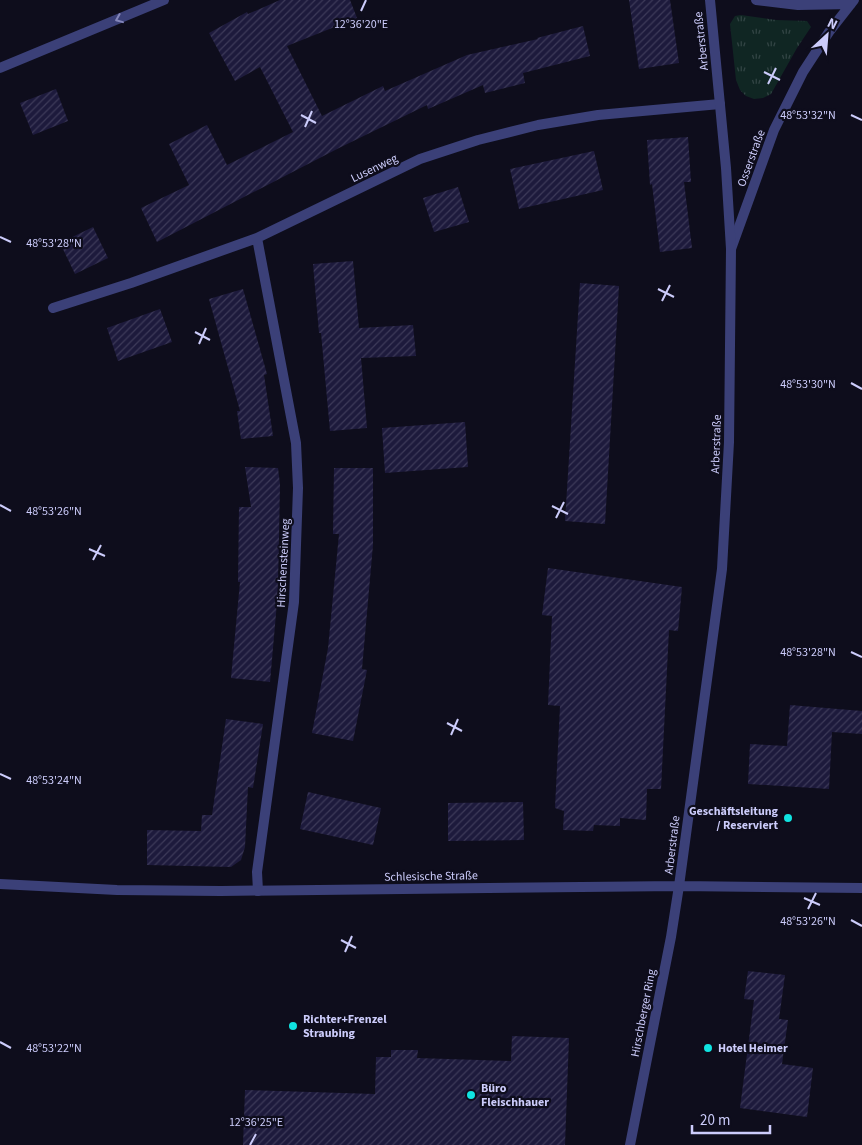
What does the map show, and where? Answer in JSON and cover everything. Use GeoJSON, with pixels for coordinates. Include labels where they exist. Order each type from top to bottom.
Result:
{"type":"FeatureCollection","features":[{"type":"Feature","properties":{"kind":"street"},"geometry":{"type":"LineString","coordinates":[[0,68],[164,0]]}},
{"type":"Feature","properties":{"kind":"street","name":"Arberstraße"},"geometry":{"type":"LineString","coordinates":[[680,886],[722,569],[729,442],[731,250],[726,168],[710,0]]}},
{"type":"Feature","properties":{"kind":"street","name":"Osserstraße"},"geometry":{"type":"LineString","coordinates":[[756,0],[798,5],[853,2]]}},
{"type":"Feature","properties":{"kind":"street","name":"Osserstraße"},"geometry":{"type":"LineString","coordinates":[[731,250],[774,130],[804,72],[830,32],[853,2]]}},
{"type":"Feature","properties":{"kind":"street","name":"Lusenweg"},"geometry":{"type":"LineString","coordinates":[[53,308],[131,283],[257,238],[420,159],[478,140],[538,125],[598,115],[720,104]]}},
{"type":"Feature","properties":{"kind":"street","name":"Hirschensteinweg"},"geometry":{"type":"LineString","coordinates":[[257,238],[296,443],[298,488],[294,602],[257,872],[258,890]]}},
{"type":"Feature","properties":{"kind":"street","name":"Schlesische Straße"},"geometry":{"type":"LineString","coordinates":[[0,884],[117,890],[221,891],[680,886],[862,888]]}},
{"type":"Feature","properties":{"kind":"street","name":"Hirschberger Ring"},"geometry":{"type":"LineString","coordinates":[[630,1145],[680,886]]}},
{"type":"Feature","properties":{"kind":"green space"},"geometry":{"type":"Polygon","coordinates":[[[741,15],[776,20],[807,21],[811,27],[771,94],[763,98],[754,99],[746,96],[740,90],[736,80],[730,24],[735,16],[741,15]]]}},
{"type":"Feature","properties":{"kind":"building"},"geometry":{"type":"Polygon","coordinates":[[[280,0],[350,0],[357,18],[287,46],[322,116],[383,86],[385,91],[467,55],[538,39],[583,26],[590,56],[523,73],[525,83],[485,93],[483,85],[428,109],[427,105],[157,242],[141,208],[189,185],[169,144],[207,125],[227,165],[293,132],[260,67],[235,81],[209,33],[247,12],[248,14],[280,0]]]}},
{"type":"Feature","properties":{"kind":"building"},"geometry":{"type":"Polygon","coordinates":[[[629,0],[670,0],[679,63],[639,69],[629,0]]]}},
{"type":"Feature","properties":{"kind":"building"},"geometry":{"type":"Polygon","coordinates":[[[56,89],[68,121],[33,135],[20,103],[56,89]]]}},
{"type":"Feature","properties":{"kind":"building"},"geometry":{"type":"Polygon","coordinates":[[[688,137],[691,182],[684,182],[692,248],[660,252],[652,184],[650,185],[647,140],[688,137]]]}},
{"type":"Feature","properties":{"kind":"building"},"geometry":{"type":"Polygon","coordinates":[[[594,151],[603,190],[519,209],[510,169],[594,151]]]}},
{"type":"Feature","properties":{"kind":"building"},"geometry":{"type":"Polygon","coordinates":[[[458,187],[469,222],[434,232],[423,198],[458,187]]]}},
{"type":"Feature","properties":{"kind":"building"},"geometry":{"type":"Polygon","coordinates":[[[93,227],[108,258],[75,274],[60,243],[93,227]]]}},
{"type":"Feature","properties":{"kind":"building"},"geometry":{"type":"Polygon","coordinates":[[[353,261],[359,328],[413,325],[416,356],[361,358],[367,428],[330,431],[313,264],[353,261]]]}},
{"type":"Feature","properties":{"kind":"building"},"geometry":{"type":"Polygon","coordinates":[[[580,283],[619,286],[605,524],[565,521],[580,283]]]}},
{"type":"Feature","properties":{"kind":"building"},"geometry":{"type":"Polygon","coordinates":[[[243,289],[267,374],[264,375],[273,436],[241,439],[237,411],[240,411],[209,299],[243,289]]]}},
{"type":"Feature","properties":{"kind":"building"},"geometry":{"type":"Polygon","coordinates":[[[160,309],[172,342],[118,361],[107,328],[160,309]]]}},
{"type":"Feature","properties":{"kind":"building"},"geometry":{"type":"Polygon","coordinates":[[[465,422],[468,467],[385,473],[382,428],[465,422]]]}},
{"type":"Feature","properties":{"kind":"building"},"geometry":{"type":"Polygon","coordinates":[[[245,467],[278,468],[280,484],[278,591],[270,682],[231,678],[240,582],[238,582],[239,507],[251,507],[245,467]]]}},
{"type":"Feature","properties":{"kind":"building"},"geometry":{"type":"Polygon","coordinates":[[[334,468],[373,468],[373,545],[362,669],[367,670],[353,741],[312,733],[328,648],[339,534],[333,534],[334,468]]]}},
{"type":"Feature","properties":{"kind":"building"},"geometry":{"type":"Polygon","coordinates":[[[548,568],[682,587],[678,631],[669,630],[661,789],[647,789],[646,820],[620,818],[620,826],[594,825],[593,831],[563,830],[564,811],[555,808],[560,706],[548,705],[552,616],[542,615],[548,568]]]}},
{"type":"Feature","properties":{"kind":"building"},"geometry":{"type":"Polygon","coordinates":[[[790,705],[862,711],[862,734],[832,732],[829,789],[748,784],[750,744],[787,746],[790,705]]]}},
{"type":"Feature","properties":{"kind":"building"},"geometry":{"type":"Polygon","coordinates":[[[226,719],[263,724],[253,788],[248,787],[245,847],[241,860],[231,867],[147,865],[147,830],[201,831],[202,815],[212,815],[226,719]]]}},
{"type":"Feature","properties":{"kind":"building"},"geometry":{"type":"Polygon","coordinates":[[[308,792],[381,808],[373,845],[300,829],[308,792]]]}},
{"type":"Feature","properties":{"kind":"building"},"geometry":{"type":"Polygon","coordinates":[[[523,802],[524,840],[448,841],[448,803],[523,802]]]}},
{"type":"Feature","properties":{"kind":"building"},"geometry":{"type":"Polygon","coordinates":[[[748,971],[785,975],[779,1019],[788,1020],[782,1064],[813,1068],[807,1117],[740,1108],[754,1000],[744,999],[748,971]]]}},
{"type":"Feature","properties":{"kind":"building","name":"Büro Fleischhauer"},"geometry":{"type":"Polygon","coordinates":[[[512,1036],[569,1038],[565,1145],[243,1145],[245,1090],[375,1094],[376,1057],[391,1057],[391,1050],[418,1050],[417,1058],[511,1061],[512,1036]]]}},
{"type":"Feature","properties":{"kind":"place","name":"Geschäftsleitung / Reserviert"},"geometry":{"type":"Point","coordinates":[788,818]}},
{"type":"Feature","properties":{"kind":"place","name":"Richter+Frenzel Straubing"},"geometry":{"type":"Point","coordinates":[293,1026]}},
{"type":"Feature","properties":{"kind":"place","name":"Hotel Heimer"},"geometry":{"type":"Point","coordinates":[708,1048]}},
{"type":"Feature","properties":{"kind":"place","name":"Büro Fleischhauer"},"geometry":{"type":"Point","coordinates":[471,1095]}}]}
